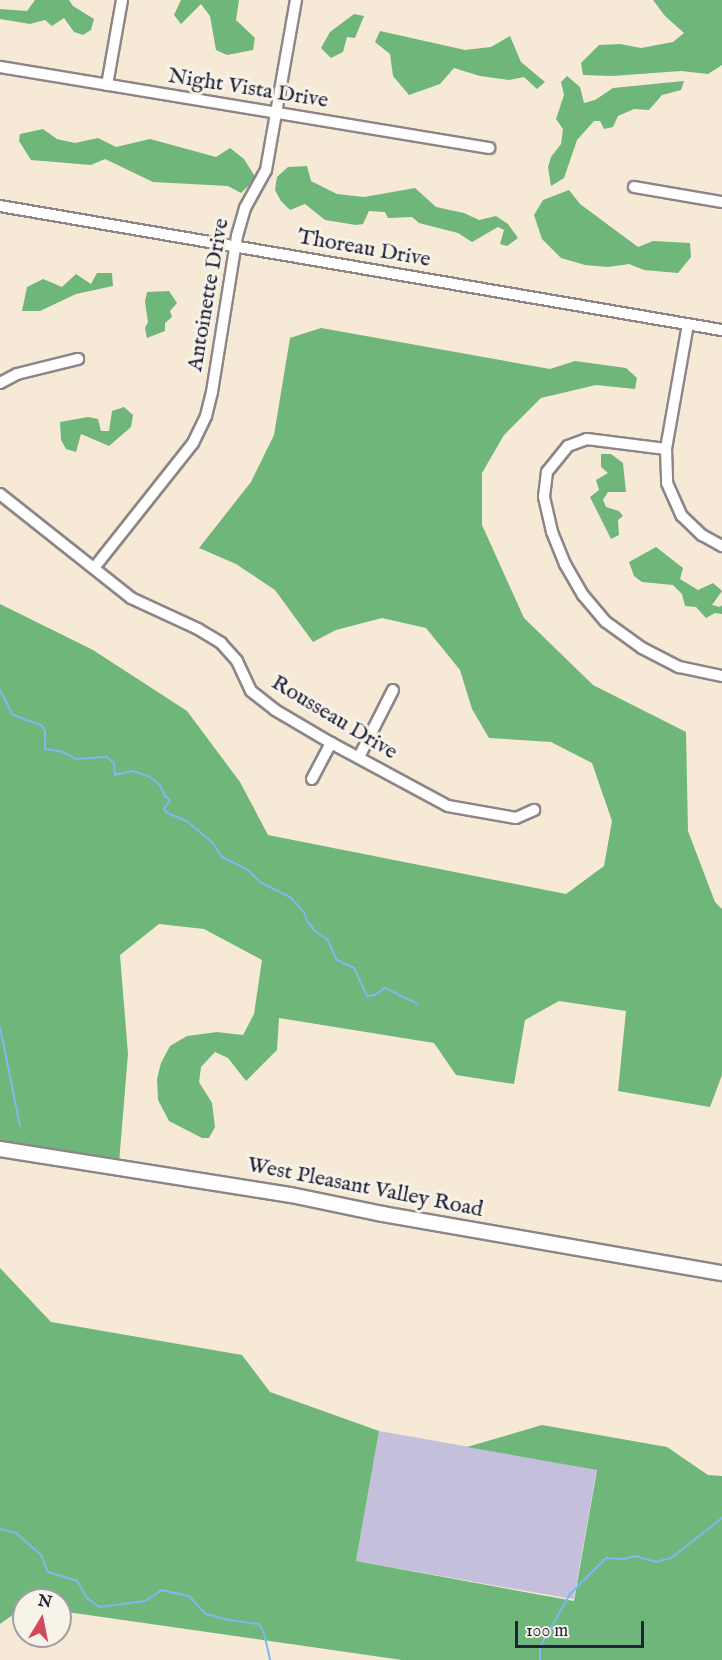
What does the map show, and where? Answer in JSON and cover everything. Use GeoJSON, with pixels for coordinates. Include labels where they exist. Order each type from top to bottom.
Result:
{"type":"FeatureCollection","features":[{"type":"Feature","properties":{"kind":"main road","name":"West Pleasant Valley Road"},"geometry":{"type":"LineString","coordinates":[[0,1149],[291,1195],[394,1216],[722,1273]]}},
{"type":"Feature","properties":{"kind":"street"},"geometry":{"type":"LineString","coordinates":[[107,85],[122,0]]}},
{"type":"Feature","properties":{"kind":"street","name":"Antoinette Drive"},"geometry":{"type":"LineString","coordinates":[[94,568],[193,443],[206,416],[212,392],[235,247],[245,208],[266,170],[296,0]]}},
{"type":"Feature","properties":{"kind":"street","name":"Night Vista Drive"},"geometry":{"type":"LineString","coordinates":[[0,67],[489,148]]}},
{"type":"Feature","properties":{"kind":"street"},"geometry":{"type":"LineString","coordinates":[[634,187],[722,202]]}},
{"type":"Feature","properties":{"kind":"street","name":"Thoreau Drive"},"geometry":{"type":"LineString","coordinates":[[0,206],[722,330]]}},
{"type":"Feature","properties":{"kind":"street"},"geometry":{"type":"LineString","coordinates":[[688,324],[666,449],[667,483],[672,500],[692,527],[722,546]]}},
{"type":"Feature","properties":{"kind":"street"},"geometry":{"type":"LineString","coordinates":[[0,383],[17,374],[78,359]]}},
{"type":"Feature","properties":{"kind":"street"},"geometry":{"type":"LineString","coordinates":[[666,449],[587,439],[568,446],[548,472],[544,497],[552,532],[565,564],[583,595],[606,622],[642,648],[679,667],[722,676]]}},
{"type":"Feature","properties":{"kind":"street","name":"Rousseau Drive"},"geometry":{"type":"LineString","coordinates":[[0,494],[131,598],[198,629],[221,644],[237,661],[251,691],[275,710],[448,806],[516,818],[534,810]]}},
{"type":"Feature","properties":{"kind":"street"},"geometry":{"type":"LineString","coordinates":[[359,757],[393,690]]}},
{"type":"Feature","properties":{"kind":"street"},"geometry":{"type":"LineString","coordinates":[[312,779],[331,743]]}},
{"type":"Feature","properties":{"kind":"shaded area"},"geometry":{"type":"Polygon","coordinates":[[[379,1431],[597,1469],[574,1599],[356,1561],[379,1431]]]}},
{"type":"Feature","properties":{"kind":"green space"},"geometry":{"type":"Polygon","coordinates":[[[35,0],[69,0],[73,6],[94,19],[91,30],[83,35],[74,32],[64,18],[52,26],[45,20],[30,24],[0,19],[0,9],[27,11],[35,0]]]}},
{"type":"Feature","properties":{"kind":"green space"},"geometry":{"type":"Polygon","coordinates":[[[181,0],[239,0],[236,20],[255,38],[253,50],[227,55],[216,50],[210,16],[201,4],[181,24],[174,15],[181,0]]]}},
{"type":"Feature","properties":{"kind":"green space"},"geometry":{"type":"Polygon","coordinates":[[[653,0],[722,0],[722,65],[708,74],[681,71],[612,76],[583,75],[581,63],[599,45],[620,44],[641,48],[673,42],[684,33],[665,16],[653,0]]]}},
{"type":"Feature","properties":{"kind":"green space"},"geometry":{"type":"Polygon","coordinates":[[[354,14],[364,16],[355,38],[347,37],[343,52],[331,58],[321,48],[330,32],[354,14]]]}},
{"type":"Feature","properties":{"kind":"green space"},"geometry":{"type":"Polygon","coordinates":[[[380,31],[465,50],[491,47],[510,36],[521,62],[545,82],[537,89],[524,77],[509,80],[480,76],[454,68],[440,84],[409,95],[393,76],[390,54],[375,42],[380,31]]]}},
{"type":"Feature","properties":{"kind":"green space"},"geometry":{"type":"Polygon","coordinates":[[[567,76],[580,87],[584,103],[595,100],[613,88],[684,81],[681,90],[662,95],[649,110],[634,109],[618,116],[613,127],[604,129],[600,121],[594,121],[577,140],[564,178],[551,186],[548,167],[551,157],[561,144],[563,129],[556,119],[564,95],[561,82],[567,76]]]}},
{"type":"Feature","properties":{"kind":"green space"},"geometry":{"type":"Polygon","coordinates":[[[43,129],[57,139],[75,143],[98,138],[116,147],[150,139],[216,157],[230,148],[244,159],[256,178],[241,193],[228,186],[153,182],[105,159],[91,165],[31,160],[19,141],[20,134],[43,129]]]}},
{"type":"Feature","properties":{"kind":"green space"},"geometry":{"type":"Polygon","coordinates":[[[307,166],[311,181],[337,194],[364,197],[415,188],[436,207],[464,213],[479,220],[496,216],[508,224],[518,238],[507,246],[500,244],[504,230],[498,227],[472,242],[458,233],[419,223],[412,217],[388,218],[385,212],[369,211],[363,224],[356,225],[325,220],[305,204],[290,210],[275,190],[277,177],[288,167],[307,166]]]}},
{"type":"Feature","properties":{"kind":"green space"},"geometry":{"type":"Polygon","coordinates":[[[569,190],[580,204],[638,247],[653,241],[690,243],[691,257],[678,273],[644,270],[629,264],[608,267],[585,265],[561,258],[542,239],[534,215],[543,200],[569,190]]]}},
{"type":"Feature","properties":{"kind":"green space"},"geometry":{"type":"Polygon","coordinates":[[[97,273],[112,273],[113,286],[76,294],[40,311],[22,311],[27,287],[43,279],[62,287],[76,274],[91,284],[97,273]]]}},
{"type":"Feature","properties":{"kind":"green space"},"geometry":{"type":"Polygon","coordinates":[[[169,291],[177,303],[170,311],[172,317],[165,323],[165,331],[147,338],[145,328],[148,322],[145,302],[147,292],[169,291]]]}},
{"type":"Feature","properties":{"kind":"green space"},"geometry":{"type":"Polygon","coordinates":[[[321,328],[550,369],[575,361],[626,368],[637,378],[635,389],[596,385],[541,398],[504,435],[482,473],[482,525],[524,618],[593,685],[686,732],[688,831],[715,902],[722,909],[722,1075],[710,1107],[618,1091],[626,1011],[559,1001],[525,1020],[514,1084],[456,1075],[434,1043],[279,1018],[277,1050],[246,1081],[228,1058],[215,1052],[201,1067],[199,1082],[212,1103],[215,1127],[209,1138],[202,1138],[169,1121],[158,1100],[157,1079],[161,1063],[170,1046],[187,1036],[217,1032],[243,1035],[254,1014],[262,960],[204,929],[159,924],[120,955],[128,1054],[119,1163],[0,1141],[0,604],[93,650],[187,711],[240,782],[268,835],[566,894],[604,866],[612,821],[592,763],[551,742],[489,738],[472,709],[460,670],[426,628],[382,618],[336,630],[313,642],[275,590],[236,564],[199,548],[251,482],[274,435],[290,338],[321,328]]]}},
{"type":"Feature","properties":{"kind":"green space"},"geometry":{"type":"Polygon","coordinates":[[[124,407],[133,415],[131,427],[109,446],[81,434],[76,452],[66,449],[61,440],[60,422],[88,417],[98,419],[101,431],[109,431],[112,411],[124,407]]]}},
{"type":"Feature","properties":{"kind":"green space"},"geometry":{"type":"Polygon","coordinates":[[[601,454],[611,454],[623,463],[626,492],[608,492],[603,500],[606,507],[619,511],[623,516],[618,520],[619,535],[611,539],[590,497],[599,490],[596,480],[608,473],[601,467],[601,454]]]}},
{"type":"Feature","properties":{"kind":"green space"},"geometry":{"type":"Polygon","coordinates":[[[656,547],[683,568],[680,579],[698,590],[713,583],[722,591],[712,605],[720,607],[722,605],[722,614],[715,613],[706,618],[696,607],[685,606],[682,594],[673,585],[642,582],[634,576],[629,562],[656,547]]]}},
{"type":"Feature","properties":{"kind":"green space"},"geometry":{"type":"Polygon","coordinates":[[[0,1268],[51,1322],[242,1355],[270,1392],[379,1431],[356,1561],[574,1601],[597,1470],[467,1447],[542,1425],[667,1447],[708,1475],[722,1476],[722,1660],[402,1660],[72,1613],[72,1588],[12,1588],[12,1616],[0,1624],[0,1268]]]}},
{"type":"Feature","properties":{"kind":"waterway"},"geometry":{"type":"LineString","coordinates":[[0,690],[13,715],[41,725],[45,731],[45,749],[63,752],[76,759],[107,757],[114,763],[115,775],[133,771],[150,777],[160,785],[165,796],[170,800],[164,809],[166,812],[188,822],[212,842],[222,857],[247,869],[260,882],[290,897],[304,912],[307,921],[315,931],[327,939],[337,960],[354,968],[367,996],[375,995],[385,988],[418,1004]]}},
{"type":"Feature","properties":{"kind":"waterway"},"geometry":{"type":"LineString","coordinates":[[0,1027],[20,1126]]}},
{"type":"Feature","properties":{"kind":"waterway"},"geometry":{"type":"LineString","coordinates":[[540,1660],[540,1647],[570,1594],[606,1558],[624,1559],[635,1556],[656,1562],[671,1558],[722,1518]]}},
{"type":"Feature","properties":{"kind":"waterway"},"geometry":{"type":"LineString","coordinates":[[0,1529],[16,1533],[41,1555],[48,1572],[77,1581],[88,1599],[100,1607],[145,1601],[162,1590],[189,1596],[206,1614],[259,1624],[264,1633],[270,1660]]}}]}
